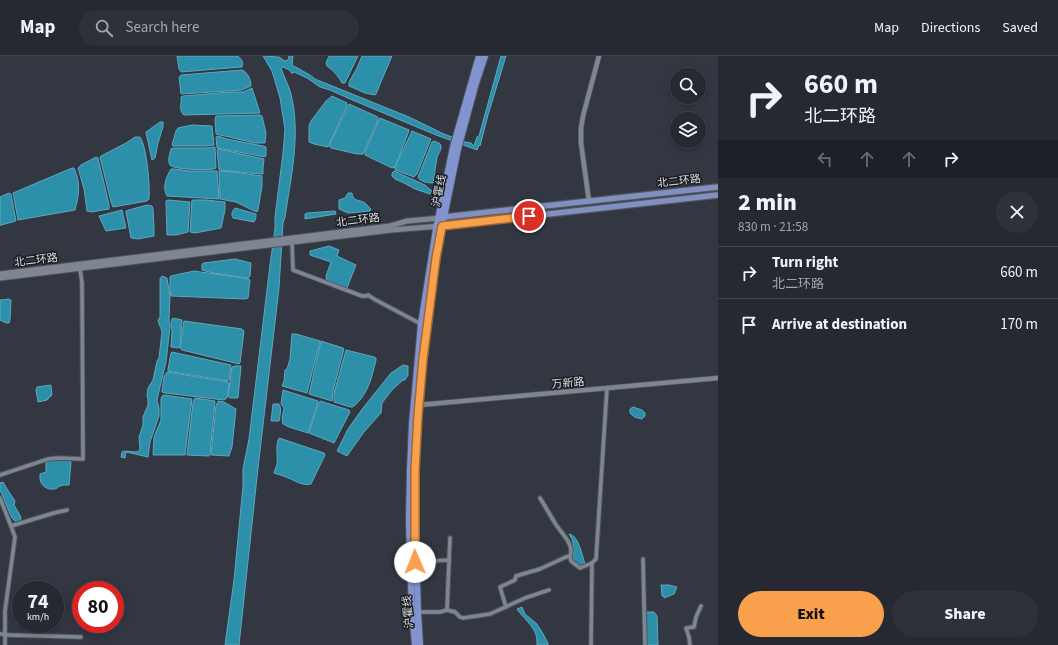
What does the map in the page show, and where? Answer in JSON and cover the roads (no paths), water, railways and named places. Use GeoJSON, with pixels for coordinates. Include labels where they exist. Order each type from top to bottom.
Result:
{"type":"FeatureCollection","features":[{"type":"Feature","properties":{"kind":"highway","name":"沪霍线"},"geometry":{"type":"LineString","coordinates":[[441,218],[455,140],[479,56]]}},
{"type":"Feature","properties":{"kind":"highway","name":"沪霍线"},"geometry":{"type":"LineString","coordinates":[[420,645],[415,612],[409,519],[412,424],[421,324],[428,277],[439,226],[462,134],[485,56]]}},
{"type":"Feature","properties":{"kind":"highway","name":"沪霍线"},"geometry":{"type":"LineString","coordinates":[[415,645],[415,470],[423,359],[439,226]]}},
{"type":"Feature","properties":{"kind":"main road","name":"北二环路"},"geometry":{"type":"LineString","coordinates":[[290,241],[390,226],[408,221],[718,187]]}},
{"type":"Feature","properties":{"kind":"main road","name":"北二环路"},"geometry":{"type":"LineString","coordinates":[[0,274],[266,243],[590,210],[718,195]]}},
{"type":"Feature","properties":{"kind":"main road"},"geometry":{"type":"LineString","coordinates":[[589,201],[590,210]]}},
{"type":"Feature","properties":{"kind":"main road","name":"北二环路"},"geometry":{"type":"LineString","coordinates":[[0,278],[266,243]]}},
{"type":"Feature","properties":{"kind":"street"},"geometry":{"type":"LineString","coordinates":[[589,201],[581,143],[581,128],[598,56]]}},
{"type":"Feature","properties":{"kind":"street"},"geometry":{"type":"LineString","coordinates":[[290,241],[293,270],[356,294],[362,296],[368,295],[421,324]]}},
{"type":"Feature","properties":{"kind":"street"},"geometry":{"type":"LineString","coordinates":[[0,475],[48,459],[83,459],[82,283],[80,268]]}},
{"type":"Feature","properties":{"kind":"street","name":"万新路"},"geometry":{"type":"LineString","coordinates":[[419,406],[718,378]]}},
{"type":"Feature","properties":{"kind":"street"},"geometry":{"type":"LineString","coordinates":[[540,498],[564,534],[570,549],[572,561],[580,568],[592,563],[596,559],[607,388]]}},
{"type":"Feature","properties":{"kind":"street"},"geometry":{"type":"LineString","coordinates":[[0,498],[15,537],[2,634],[5,645]]}},
{"type":"Feature","properties":{"kind":"street"},"geometry":{"type":"LineString","coordinates":[[11,526],[67,510]]}},
{"type":"Feature","properties":{"kind":"street"},"geometry":{"type":"LineString","coordinates":[[447,610],[450,538]]}},
{"type":"Feature","properties":{"kind":"street"},"geometry":{"type":"LineString","coordinates":[[506,607],[500,587],[515,580],[516,576],[540,569],[570,556]]}},
{"type":"Feature","properties":{"kind":"street"},"geometry":{"type":"LineString","coordinates":[[643,559],[645,645]]}},
{"type":"Feature","properties":{"kind":"street"},"geometry":{"type":"LineString","coordinates":[[415,562],[449,560]]}},
{"type":"Feature","properties":{"kind":"street"},"geometry":{"type":"LineString","coordinates":[[591,645],[592,563]]}},
{"type":"Feature","properties":{"kind":"street"},"geometry":{"type":"LineString","coordinates":[[415,612],[440,612],[447,610],[456,612],[463,618],[490,614],[525,598],[549,590]]}},
{"type":"Feature","properties":{"kind":"street"},"geometry":{"type":"LineString","coordinates":[[690,645],[686,628],[694,627],[696,617],[702,606]]}},
{"type":"Feature","properties":{"kind":"street"},"geometry":{"type":"LineString","coordinates":[[2,634],[81,637]]}},
{"type":"Feature","properties":{"kind":"water"},"geometry":{"type":"Polygon","coordinates":[[[177,56],[238,56],[243,65],[242,67],[181,72],[179,69],[177,56]]]}},
{"type":"Feature","properties":{"kind":"water"},"geometry":{"type":"Polygon","coordinates":[[[263,56],[279,57],[285,61],[288,60],[289,56],[293,56],[292,65],[315,79],[409,117],[444,134],[471,143],[474,146],[477,137],[479,136],[501,56],[506,56],[480,146],[479,145],[477,150],[436,135],[320,87],[307,78],[294,72],[291,73],[291,71],[283,67],[281,68],[290,91],[294,109],[294,156],[283,223],[279,288],[239,645],[225,645],[234,580],[243,486],[243,469],[249,439],[275,229],[285,129],[280,98],[272,71],[263,56]]]}},
{"type":"Feature","properties":{"kind":"water"},"geometry":{"type":"Polygon","coordinates":[[[329,56],[358,56],[345,83],[342,83],[336,74],[327,66],[326,63],[329,56]]]}},
{"type":"Feature","properties":{"kind":"water"},"geometry":{"type":"Polygon","coordinates":[[[362,56],[392,56],[375,95],[365,93],[349,86],[349,82],[362,56]]]}},
{"type":"Feature","properties":{"kind":"water"},"geometry":{"type":"Polygon","coordinates":[[[242,70],[250,79],[251,86],[242,90],[181,94],[179,77],[181,75],[242,70]]]}},
{"type":"Feature","properties":{"kind":"water"},"geometry":{"type":"Polygon","coordinates":[[[252,88],[260,113],[184,115],[181,111],[181,97],[183,96],[243,92],[252,88]]]}},
{"type":"Feature","properties":{"kind":"water"},"geometry":{"type":"Polygon","coordinates":[[[332,96],[347,103],[347,105],[328,147],[309,142],[309,126],[311,121],[326,101],[332,96]]]}},
{"type":"Feature","properties":{"kind":"water"},"geometry":{"type":"Polygon","coordinates":[[[349,104],[378,117],[363,154],[357,154],[330,147],[330,144],[349,104]]]}},
{"type":"Feature","properties":{"kind":"water"},"geometry":{"type":"Polygon","coordinates":[[[216,116],[262,116],[266,133],[265,143],[255,143],[216,134],[216,116]]]}},
{"type":"Feature","properties":{"kind":"water"},"geometry":{"type":"Polygon","coordinates":[[[380,118],[409,130],[395,167],[392,168],[365,155],[380,118]]]}},
{"type":"Feature","properties":{"kind":"water"},"geometry":{"type":"Polygon","coordinates":[[[160,122],[163,122],[163,127],[155,158],[152,160],[146,132],[160,122]]]}},
{"type":"Feature","properties":{"kind":"water"},"geometry":{"type":"Polygon","coordinates":[[[192,125],[212,126],[214,145],[173,146],[172,145],[178,128],[192,125]]]}},
{"type":"Feature","properties":{"kind":"water"},"geometry":{"type":"Polygon","coordinates":[[[412,131],[431,139],[417,174],[414,177],[395,170],[412,131]]]}},
{"type":"Feature","properties":{"kind":"water"},"geometry":{"type":"Polygon","coordinates":[[[218,136],[266,147],[266,155],[265,157],[217,148],[216,137],[218,136]]]}},
{"type":"Feature","properties":{"kind":"water"},"geometry":{"type":"Polygon","coordinates":[[[135,137],[140,137],[144,149],[149,185],[149,199],[147,201],[113,207],[100,157],[135,137]]]}},
{"type":"Feature","properties":{"kind":"water"},"geometry":{"type":"Polygon","coordinates":[[[434,141],[441,145],[441,149],[437,157],[433,183],[429,183],[422,181],[418,177],[432,142],[434,141]]]}},
{"type":"Feature","properties":{"kind":"water"},"geometry":{"type":"Polygon","coordinates":[[[215,147],[216,168],[214,169],[184,169],[173,167],[169,163],[172,148],[215,147]]]}},
{"type":"Feature","properties":{"kind":"water"},"geometry":{"type":"Polygon","coordinates":[[[218,149],[264,159],[263,174],[219,170],[218,149]]]}},
{"type":"Feature","properties":{"kind":"water"},"geometry":{"type":"Polygon","coordinates":[[[96,157],[98,158],[109,209],[91,212],[87,211],[84,189],[78,168],[96,157]]]}},
{"type":"Feature","properties":{"kind":"water"},"geometry":{"type":"Polygon","coordinates":[[[74,168],[78,179],[78,194],[75,210],[18,220],[13,193],[74,168]]]}},
{"type":"Feature","properties":{"kind":"water"},"geometry":{"type":"Polygon","coordinates":[[[171,169],[189,171],[217,171],[219,199],[167,196],[165,182],[171,169]]]}},
{"type":"Feature","properties":{"kind":"water"},"geometry":{"type":"Polygon","coordinates":[[[219,171],[262,176],[262,186],[257,212],[236,202],[220,199],[219,171]]]}},
{"type":"Feature","properties":{"kind":"water"},"geometry":{"type":"Polygon","coordinates":[[[394,171],[425,185],[432,191],[430,194],[415,189],[395,179],[392,176],[394,171]]]}},
{"type":"Feature","properties":{"kind":"water"},"geometry":{"type":"Polygon","coordinates":[[[9,193],[11,194],[16,221],[0,226],[0,197],[9,193]]]}},
{"type":"Feature","properties":{"kind":"water"},"geometry":{"type":"Polygon","coordinates":[[[348,193],[352,193],[355,199],[365,203],[371,209],[370,211],[348,213],[339,209],[339,200],[345,198],[348,193]]]}},
{"type":"Feature","properties":{"kind":"water"},"geometry":{"type":"Polygon","coordinates":[[[192,200],[225,202],[225,210],[221,228],[195,233],[190,232],[192,200]]]}},
{"type":"Feature","properties":{"kind":"water"},"geometry":{"type":"Polygon","coordinates":[[[166,201],[190,202],[188,232],[176,235],[167,235],[166,201]]]}},
{"type":"Feature","properties":{"kind":"water"},"geometry":{"type":"Polygon","coordinates":[[[147,205],[152,206],[153,209],[154,236],[138,239],[131,238],[126,211],[147,205]]]}},
{"type":"Feature","properties":{"kind":"water"},"geometry":{"type":"Polygon","coordinates":[[[235,208],[256,214],[254,222],[233,218],[232,213],[235,208]]]}},
{"type":"Feature","properties":{"kind":"water"},"geometry":{"type":"Polygon","coordinates":[[[122,210],[126,228],[106,231],[99,216],[122,210]]]}},
{"type":"Feature","properties":{"kind":"water"},"geometry":{"type":"Polygon","coordinates":[[[335,211],[336,214],[305,219],[305,214],[307,213],[335,211]]]}},
{"type":"Feature","properties":{"kind":"water"},"geometry":{"type":"Polygon","coordinates":[[[329,246],[339,250],[337,256],[356,265],[347,288],[327,281],[326,276],[331,262],[310,255],[310,251],[329,246]]]}},
{"type":"Feature","properties":{"kind":"water"},"geometry":{"type":"Polygon","coordinates":[[[235,259],[251,263],[250,276],[248,278],[202,270],[202,264],[204,263],[235,259]]]}},
{"type":"Feature","properties":{"kind":"water"},"geometry":{"type":"Polygon","coordinates":[[[194,271],[249,279],[248,298],[171,296],[170,277],[194,271]]]}},
{"type":"Feature","properties":{"kind":"water"},"geometry":{"type":"Polygon","coordinates":[[[162,276],[167,278],[170,296],[170,327],[166,362],[157,400],[159,416],[150,442],[148,457],[126,452],[125,458],[121,457],[122,452],[124,451],[137,452],[140,450],[139,437],[143,425],[143,417],[148,405],[148,388],[153,380],[159,358],[162,332],[158,320],[160,317],[160,279],[162,276]]]}},
{"type":"Feature","properties":{"kind":"water"},"geometry":{"type":"Polygon","coordinates":[[[0,300],[11,300],[10,320],[9,323],[6,323],[0,320],[0,300]]]}},
{"type":"Feature","properties":{"kind":"water"},"geometry":{"type":"Polygon","coordinates":[[[173,318],[182,320],[180,347],[178,348],[171,347],[171,323],[173,318]]]}},
{"type":"Feature","properties":{"kind":"water"},"geometry":{"type":"Polygon","coordinates":[[[184,321],[242,329],[244,331],[240,363],[182,350],[180,348],[184,321]]]}},
{"type":"Feature","properties":{"kind":"water"},"geometry":{"type":"Polygon","coordinates":[[[292,334],[320,341],[307,393],[282,386],[285,370],[287,369],[290,359],[292,334]]]}},
{"type":"Feature","properties":{"kind":"water"},"geometry":{"type":"Polygon","coordinates":[[[321,341],[344,349],[333,391],[332,401],[309,394],[321,341]]]}},
{"type":"Feature","properties":{"kind":"water"},"geometry":{"type":"Polygon","coordinates":[[[346,350],[376,358],[369,385],[362,397],[353,407],[334,402],[334,393],[346,350]]]}},
{"type":"Feature","properties":{"kind":"water"},"geometry":{"type":"Polygon","coordinates":[[[172,352],[231,365],[229,380],[168,371],[172,352]]]}},
{"type":"Feature","properties":{"kind":"water"},"geometry":{"type":"Polygon","coordinates":[[[403,365],[408,366],[408,375],[405,380],[403,380],[392,390],[382,403],[381,413],[364,432],[347,456],[337,451],[348,429],[363,408],[391,373],[403,365]]]}},
{"type":"Feature","properties":{"kind":"water"},"geometry":{"type":"Polygon","coordinates":[[[241,366],[238,398],[230,398],[228,396],[232,367],[241,366]]]}},
{"type":"Feature","properties":{"kind":"water"},"geometry":{"type":"Polygon","coordinates":[[[167,372],[228,382],[229,386],[227,398],[224,400],[162,392],[164,377],[167,372]]]}},
{"type":"Feature","properties":{"kind":"water"},"geometry":{"type":"Polygon","coordinates":[[[51,385],[52,395],[47,400],[38,402],[37,387],[51,385]]]}},
{"type":"Feature","properties":{"kind":"water"},"geometry":{"type":"Polygon","coordinates":[[[283,390],[318,401],[308,433],[283,424],[282,419],[284,408],[281,404],[283,390]]]}},
{"type":"Feature","properties":{"kind":"water"},"geometry":{"type":"Polygon","coordinates":[[[164,395],[192,399],[185,455],[153,455],[154,437],[161,420],[161,399],[164,395]]]}},
{"type":"Feature","properties":{"kind":"water"},"geometry":{"type":"Polygon","coordinates":[[[195,398],[215,401],[209,456],[187,455],[193,403],[195,398]]]}},
{"type":"Feature","properties":{"kind":"water"},"geometry":{"type":"Polygon","coordinates":[[[218,401],[224,402],[236,409],[232,447],[229,456],[211,455],[216,406],[218,401]]]}},
{"type":"Feature","properties":{"kind":"water"},"geometry":{"type":"Polygon","coordinates":[[[320,401],[349,410],[350,412],[334,443],[309,433],[320,401]]]}},
{"type":"Feature","properties":{"kind":"water"},"geometry":{"type":"Polygon","coordinates":[[[273,404],[279,404],[280,406],[279,421],[271,421],[273,404]]]}},
{"type":"Feature","properties":{"kind":"water"},"geometry":{"type":"Polygon","coordinates":[[[633,407],[642,410],[645,413],[645,416],[642,419],[635,417],[630,413],[630,409],[633,407]]]}},
{"type":"Feature","properties":{"kind":"water"},"geometry":{"type":"Polygon","coordinates":[[[279,438],[324,453],[325,455],[311,484],[307,485],[299,483],[274,473],[277,464],[277,447],[279,438]]]}},
{"type":"Feature","properties":{"kind":"water"},"geometry":{"type":"Polygon","coordinates":[[[69,460],[71,462],[69,485],[61,486],[57,489],[51,489],[43,486],[40,481],[40,474],[46,472],[46,462],[69,460]]]}},
{"type":"Feature","properties":{"kind":"water"},"geometry":{"type":"Polygon","coordinates":[[[3,482],[15,501],[14,505],[21,517],[20,522],[17,523],[12,518],[0,490],[0,483],[3,482]]]}},
{"type":"Feature","properties":{"kind":"water"},"geometry":{"type":"Polygon","coordinates":[[[569,534],[576,539],[580,547],[585,564],[581,566],[574,561],[574,547],[569,534]]]}},
{"type":"Feature","properties":{"kind":"water"},"geometry":{"type":"Polygon","coordinates":[[[661,585],[677,587],[674,594],[664,598],[664,596],[662,596],[661,585]]]}},
{"type":"Feature","properties":{"kind":"water"},"geometry":{"type":"Polygon","coordinates":[[[522,607],[525,614],[537,624],[548,645],[537,645],[535,631],[517,609],[522,607]]]}},
{"type":"Feature","properties":{"kind":"water"},"geometry":{"type":"Polygon","coordinates":[[[647,612],[654,612],[657,616],[658,645],[647,645],[647,612]]]}}]}
